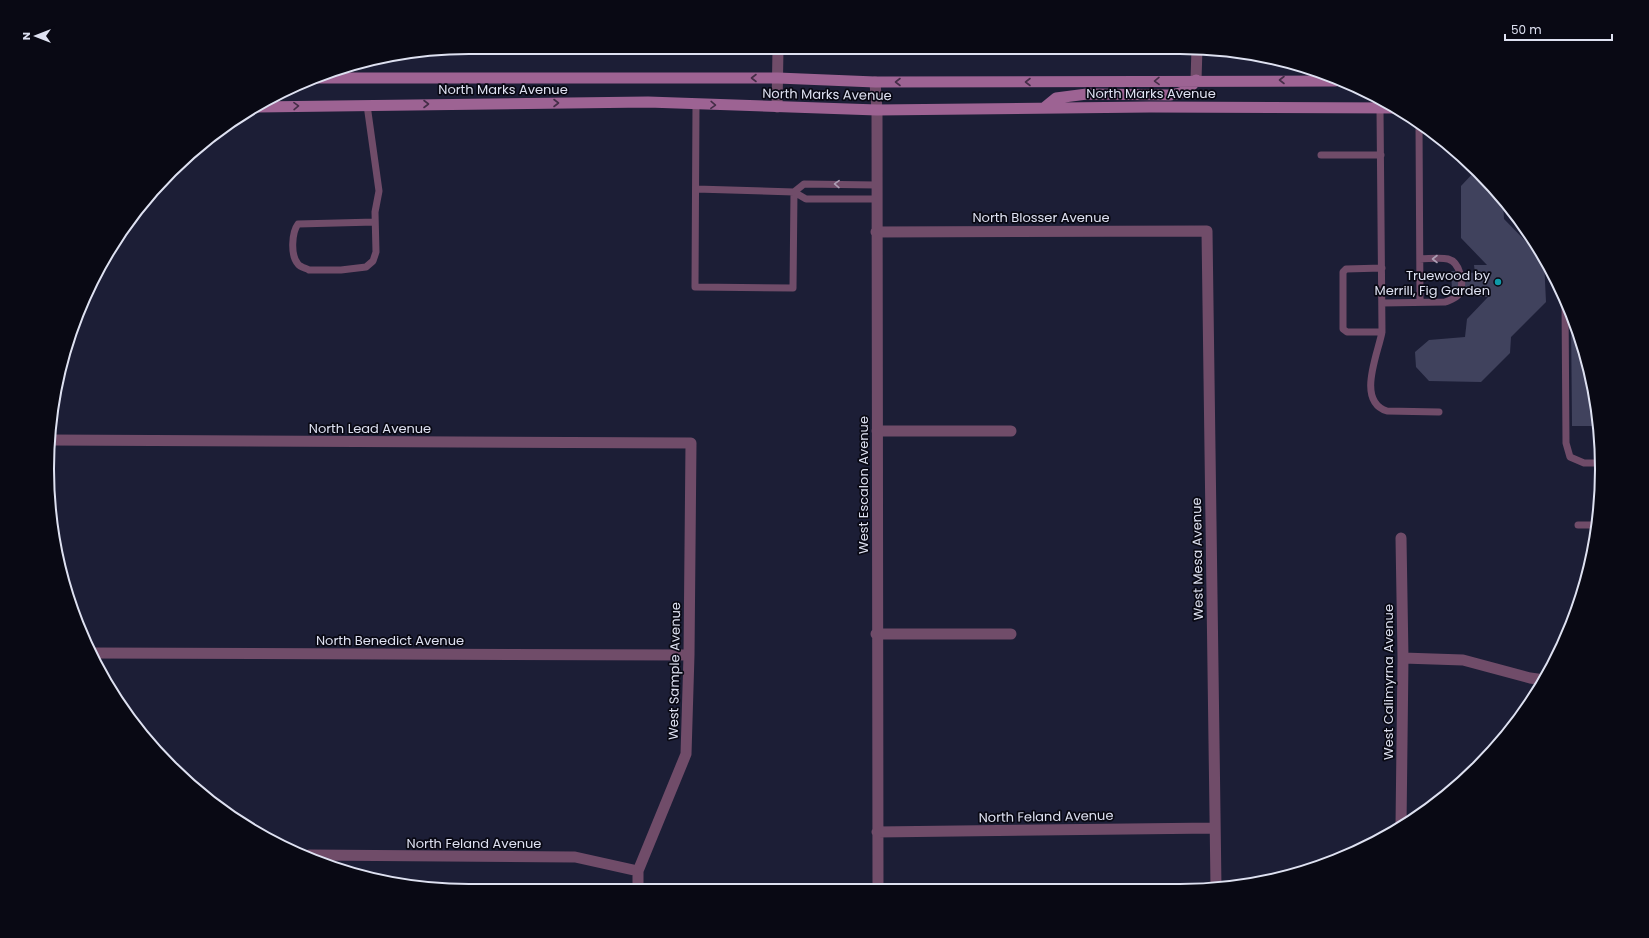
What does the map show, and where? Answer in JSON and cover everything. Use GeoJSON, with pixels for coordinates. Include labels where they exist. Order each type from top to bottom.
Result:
{"type":"FeatureCollection","features":[{"type":"Feature","properties":{"kind":"main road","name":"North Marks Avenue"},"geometry":{"type":"LineString","coordinates":[[331,78],[778,78],[875,82],[1093,82],[1313,76]]}},
{"type":"Feature","properties":{"kind":"main road"},"geometry":{"type":"LineString","coordinates":[[1045,107],[1056,98],[1079,95],[1170,95],[1182,93],[1190,89],[1196,80]]}},
{"type":"Feature","properties":{"kind":"main road","name":"North Marks Avenue"},"geometry":{"type":"LineString","coordinates":[[269,106],[648,102],[877,110],[1045,107],[1381,106]]}},
{"type":"Feature","properties":{"kind":"street"},"geometry":{"type":"LineString","coordinates":[[778,54],[778,107]]}},
{"type":"Feature","properties":{"kind":"street"},"geometry":{"type":"LineString","coordinates":[[1196,80],[1197,55]]}},
{"type":"Feature","properties":{"kind":"street","name":"West Escalon Avenue"},"geometry":{"type":"LineString","coordinates":[[875,82],[877,110],[876,634],[878,884]]}},
{"type":"Feature","properties":{"kind":"street","name":"North Blosser Avenue"},"geometry":{"type":"LineString","coordinates":[[876,232],[1207,231]]}},
{"type":"Feature","properties":{"kind":"street","name":"West Mesa Avenue"},"geometry":{"type":"LineString","coordinates":[[1207,231],[1216,882]]}},
{"type":"Feature","properties":{"kind":"street"},"geometry":{"type":"LineString","coordinates":[[877,431],[1012,431]]}},
{"type":"Feature","properties":{"kind":"street","name":"North Lead Avenue"},"geometry":{"type":"LineString","coordinates":[[55,440],[691,443]]}},
{"type":"Feature","properties":{"kind":"street","name":"West Sample Avenue"},"geometry":{"type":"LineString","coordinates":[[638,884],[638,871],[686,754],[689,655],[691,443]]}},
{"type":"Feature","properties":{"kind":"street","name":"West Calimyrna Avenue"},"geometry":{"type":"LineString","coordinates":[[1401,538],[1403,658],[1402,819]]}},
{"type":"Feature","properties":{"kind":"street"},"geometry":{"type":"LineString","coordinates":[[876,634],[1012,634]]}},
{"type":"Feature","properties":{"kind":"street","name":"North Benedict Avenue"},"geometry":{"type":"LineString","coordinates":[[97,653],[689,655]]}},
{"type":"Feature","properties":{"kind":"street"},"geometry":{"type":"LineString","coordinates":[[1403,658],[1463,660],[1537,679]]}},
{"type":"Feature","properties":{"kind":"street","name":"North Feland Avenue"},"geometry":{"type":"LineString","coordinates":[[877,832],[1215,828]]}},
{"type":"Feature","properties":{"kind":"street","name":"North Feland Avenue"},"geometry":{"type":"LineString","coordinates":[[318,855],[575,857],[638,871]]}},
{"type":"Feature","properties":{"kind":"lane"},"geometry":{"type":"LineString","coordinates":[[367,104],[380,191],[375,222],[376,252],[373,261],[366,267],[341,270],[308,270],[301,267],[294,259],[294,230],[298,224],[375,222]]}},
{"type":"Feature","properties":{"kind":"lane"},"geometry":{"type":"LineString","coordinates":[[696,104],[695,287],[793,288],[794,192]]}},
{"type":"Feature","properties":{"kind":"lane"},"geometry":{"type":"LineString","coordinates":[[1385,108],[1381,155],[1382,332],[1379,349],[1370,380],[1372,397],[1381,410],[1387,412],[1439,412]]}},
{"type":"Feature","properties":{"kind":"lane"},"geometry":{"type":"LineString","coordinates":[[1419,130],[1420,302]]}},
{"type":"Feature","properties":{"kind":"lane"},"geometry":{"type":"LineString","coordinates":[[1321,155],[1381,155]]}},
{"type":"Feature","properties":{"kind":"lane"},"geometry":{"type":"LineString","coordinates":[[794,192],[804,184],[876,185]]}},
{"type":"Feature","properties":{"kind":"lane"},"geometry":{"type":"LineString","coordinates":[[696,190],[794,192],[806,199],[876,199]]}},
{"type":"Feature","properties":{"kind":"lane"},"geometry":{"type":"LineString","coordinates":[[1382,303],[1446,302],[1454,299],[1460,290],[1460,272],[1455,263],[1448,259],[1420,259]]}},
{"type":"Feature","properties":{"kind":"lane"},"geometry":{"type":"LineString","coordinates":[[1382,268],[1346,270],[1343,272],[1343,329],[1347,332],[1382,332]]}},
{"type":"Feature","properties":{"kind":"lane"},"geometry":{"type":"LineString","coordinates":[[1565,315],[1566,443],[1570,457],[1584,463],[1595,463]]}},
{"type":"Feature","properties":{"kind":"lane"},"geometry":{"type":"LineString","coordinates":[[1578,525],[1591,525]]}},
{"type":"Feature","properties":{"kind":"building","name":"Truewood by Merrill, Fig Garden"},"geometry":{"type":"Polygon","coordinates":[[[1472,175],[1503,209],[1504,219],[1529,244],[1545,272],[1546,302],[1511,337],[1510,353],[1481,382],[1429,381],[1416,367],[1415,352],[1429,340],[1465,337],[1467,319],[1488,297],[1474,296],[1474,291],[1452,290],[1451,271],[1475,273],[1474,265],[1487,265],[1461,238],[1461,186],[1472,175]]]}},
{"type":"Feature","properties":{"kind":"building"},"geometry":{"type":"Polygon","coordinates":[[[1571,331],[1581,362],[1587,388],[1592,426],[1572,426],[1571,331]]]}},
{"type":"Feature","properties":{"kind":"place","name":"Truewood by Merrill, Fig Garden"},"geometry":{"type":"Point","coordinates":[1498,282]}}]}
